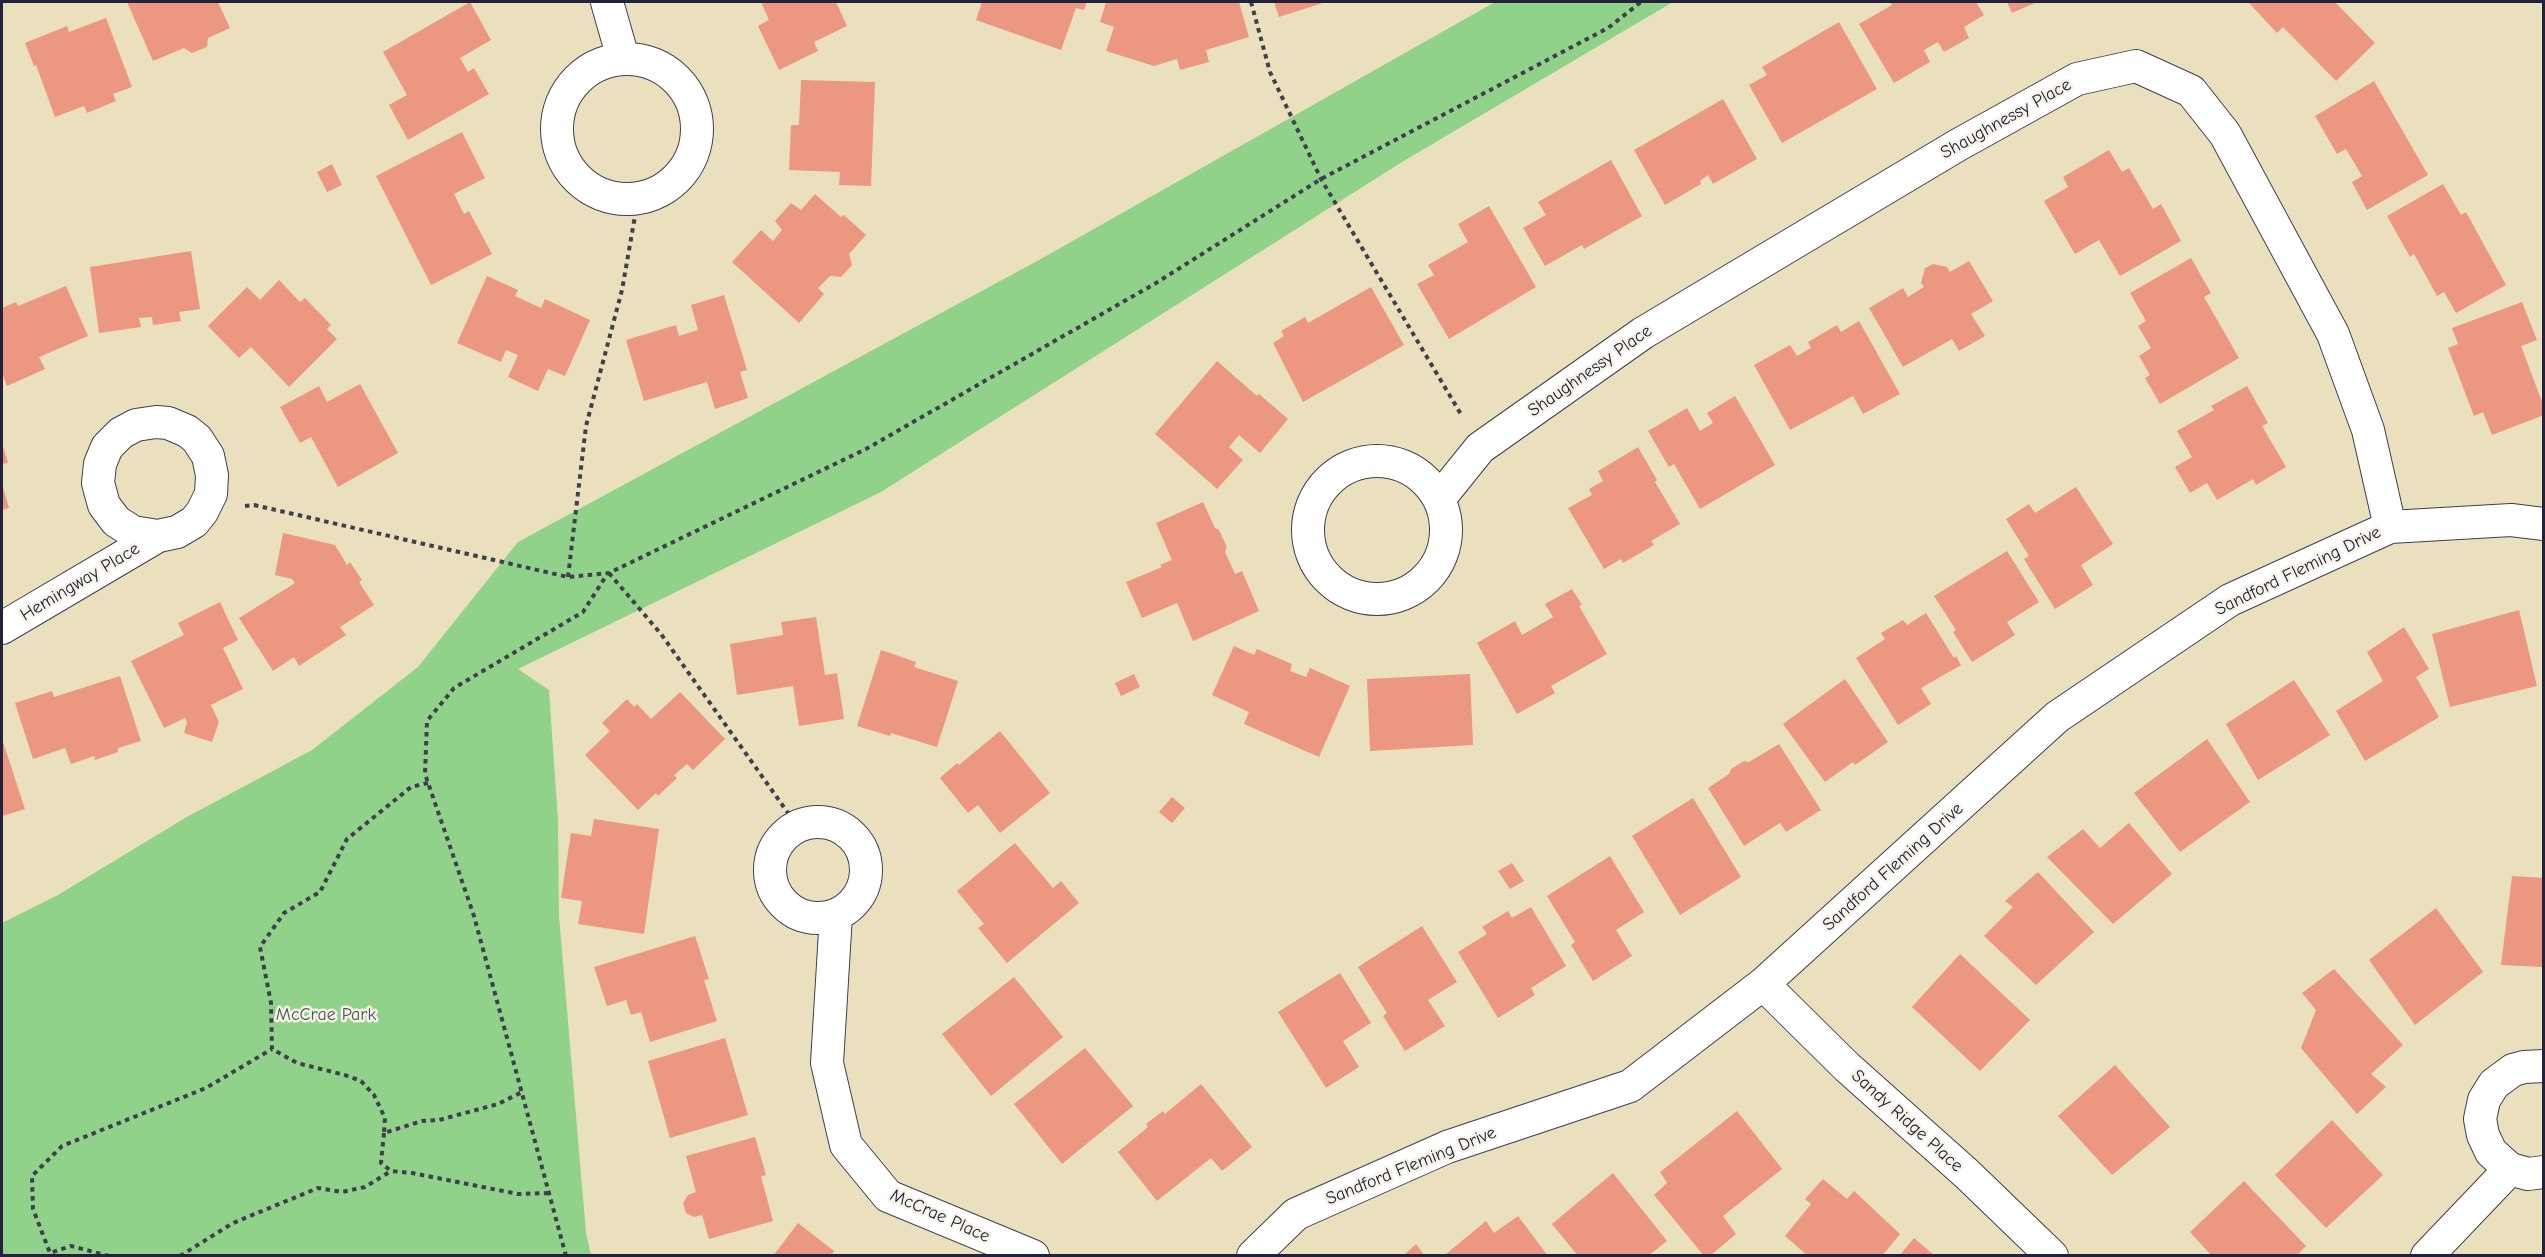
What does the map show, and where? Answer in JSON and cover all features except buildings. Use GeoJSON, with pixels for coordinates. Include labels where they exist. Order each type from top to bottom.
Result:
{"type":"FeatureCollection","features":[{"type":"Feature","properties":{"kind":"street"},"geometry":{"type":"LineString","coordinates":[[607,2],[623,58]]}},
{"type":"Feature","properties":{"kind":"street"},"geometry":{"type":"LineString","coordinates":[[623,58],[648,62],[670,73],[682,85],[694,107],[697,131],[691,157],[678,177],[661,190],[638,198],[608,197],[586,186],[564,161],[556,137],[557,120],[564,97],[579,77],[599,64],[623,58]]}},
{"type":"Feature","properties":{"kind":"street","name":"Shaughnessy Place"},"geometry":{"type":"LineString","coordinates":[[1439,499],[1480,448],[1643,333],[1958,145],[2077,79],[2136,66],[2191,91],[2225,134],[2333,334],[2368,430],[2390,527]]}},
{"type":"Feature","properties":{"kind":"street","name":"Hemingway Place"},"geometry":{"type":"LineString","coordinates":[[2,628],[158,536],[177,532],[194,522],[202,512],[211,494],[212,475],[207,456],[196,439],[187,431],[168,423],[156,422],[136,425],[121,433],[107,447],[100,464],[98,483],[104,505],[116,521],[133,532],[158,536]]}},
{"type":"Feature","properties":{"kind":"street"},"geometry":{"type":"LineString","coordinates":[[1368,460],[1406,466],[1426,479],[1439,499],[1446,525],[1444,549],[1427,579],[1413,590],[1391,599],[1367,600],[1350,595],[1329,582],[1314,561],[1307,538],[1310,511],[1315,497],[1331,478],[1345,468],[1368,460]]}},
{"type":"Feature","properties":{"kind":"street","name":"Sandford Fleming Drive"},"geometry":{"type":"LineString","coordinates":[[1253,1256],[1296,1214],[1448,1148],[1630,1086],[1763,984],[2056,717],[2230,600],[2390,527],[2511,520],[2544,525]]}},
{"type":"Feature","properties":{"kind":"street"},"geometry":{"type":"LineString","coordinates":[[817,822],[833,824],[850,834],[860,847],[866,866],[864,883],[850,906],[836,915],[824,918],[807,917],[792,910],[780,899],[772,884],[770,867],[774,850],[784,836],[798,827],[817,822]]}},
{"type":"Feature","properties":{"kind":"street","name":"McCrae Place"},"geometry":{"type":"LineString","coordinates":[[836,915],[828,1063],[846,1145],[888,1196],[1033,1256]]}},
{"type":"Feature","properties":{"kind":"street","name":"Sandy Ridge Place"},"geometry":{"type":"LineString","coordinates":[[1763,984],[1847,1067],[1966,1174],[2052,1256]]}},
{"type":"Feature","properties":{"kind":"street"},"geometry":{"type":"LineString","coordinates":[[2544,1066],[2513,1070],[2494,1084],[2484,1101],[2480,1119],[2483,1135],[2491,1152],[2510,1169],[2528,1174],[2544,1172]]}},
{"type":"Feature","properties":{"kind":"street"},"geometry":{"type":"LineString","coordinates":[[2427,1256],[2510,1169]]}},
{"type":"Feature","properties":{"kind":"path"},"geometry":{"type":"LineString","coordinates":[[1251,2],[1270,72],[1321,179],[1427,354],[1480,448]]}},
{"type":"Feature","properties":{"kind":"path"},"geometry":{"type":"LineString","coordinates":[[202,512],[254,505],[568,577],[609,573],[866,449],[1156,283],[1321,179],[1608,28],[1641,2]]}},
{"type":"Feature","properties":{"kind":"path"},"geometry":{"type":"LineString","coordinates":[[568,577],[586,426],[622,290],[638,198]]}},
{"type":"Feature","properties":{"kind":"path"},"geometry":{"type":"LineString","coordinates":[[566,1256],[474,916],[425,774],[428,721],[454,688],[584,612],[609,573]]}},
{"type":"Feature","properties":{"kind":"path"},"geometry":{"type":"LineString","coordinates":[[609,573],[661,634],[798,827]]}},
{"type":"Feature","properties":{"kind":"path"},"geometry":{"type":"LineString","coordinates":[[272,1049],[271,1003],[260,947],[284,913],[320,892],[348,839],[411,787],[428,783]]}},
{"type":"Feature","properties":{"kind":"path"},"geometry":{"type":"LineString","coordinates":[[272,1049],[297,1063],[361,1081],[374,1095],[385,1118],[381,1163],[391,1171],[518,1194],[549,1193]]}},
{"type":"Feature","properties":{"kind":"path"},"geometry":{"type":"LineString","coordinates":[[109,1256],[71,1246],[50,1254],[33,1209],[32,1176],[62,1146],[206,1088],[272,1049]]}},
{"type":"Feature","properties":{"kind":"path"},"geometry":{"type":"LineString","coordinates":[[384,1133],[422,1121],[439,1120],[498,1104],[522,1092]]}},
{"type":"Feature","properties":{"kind":"path"},"geometry":{"type":"LineString","coordinates":[[180,1256],[233,1223],[318,1188],[342,1192],[365,1187],[391,1171]]}},
{"type":"Feature","properties":{"kind":"green space","name":"McCrae Park"},"geometry":{"type":"Polygon","coordinates":[[[1495,2],[1673,2],[1402,162],[881,492],[518,669],[549,690],[558,821],[559,916],[586,1233],[591,1255],[2,1255],[2,923],[58,895],[185,818],[312,750],[418,667],[518,542],[1039,260],[1495,2]]]}}]}
